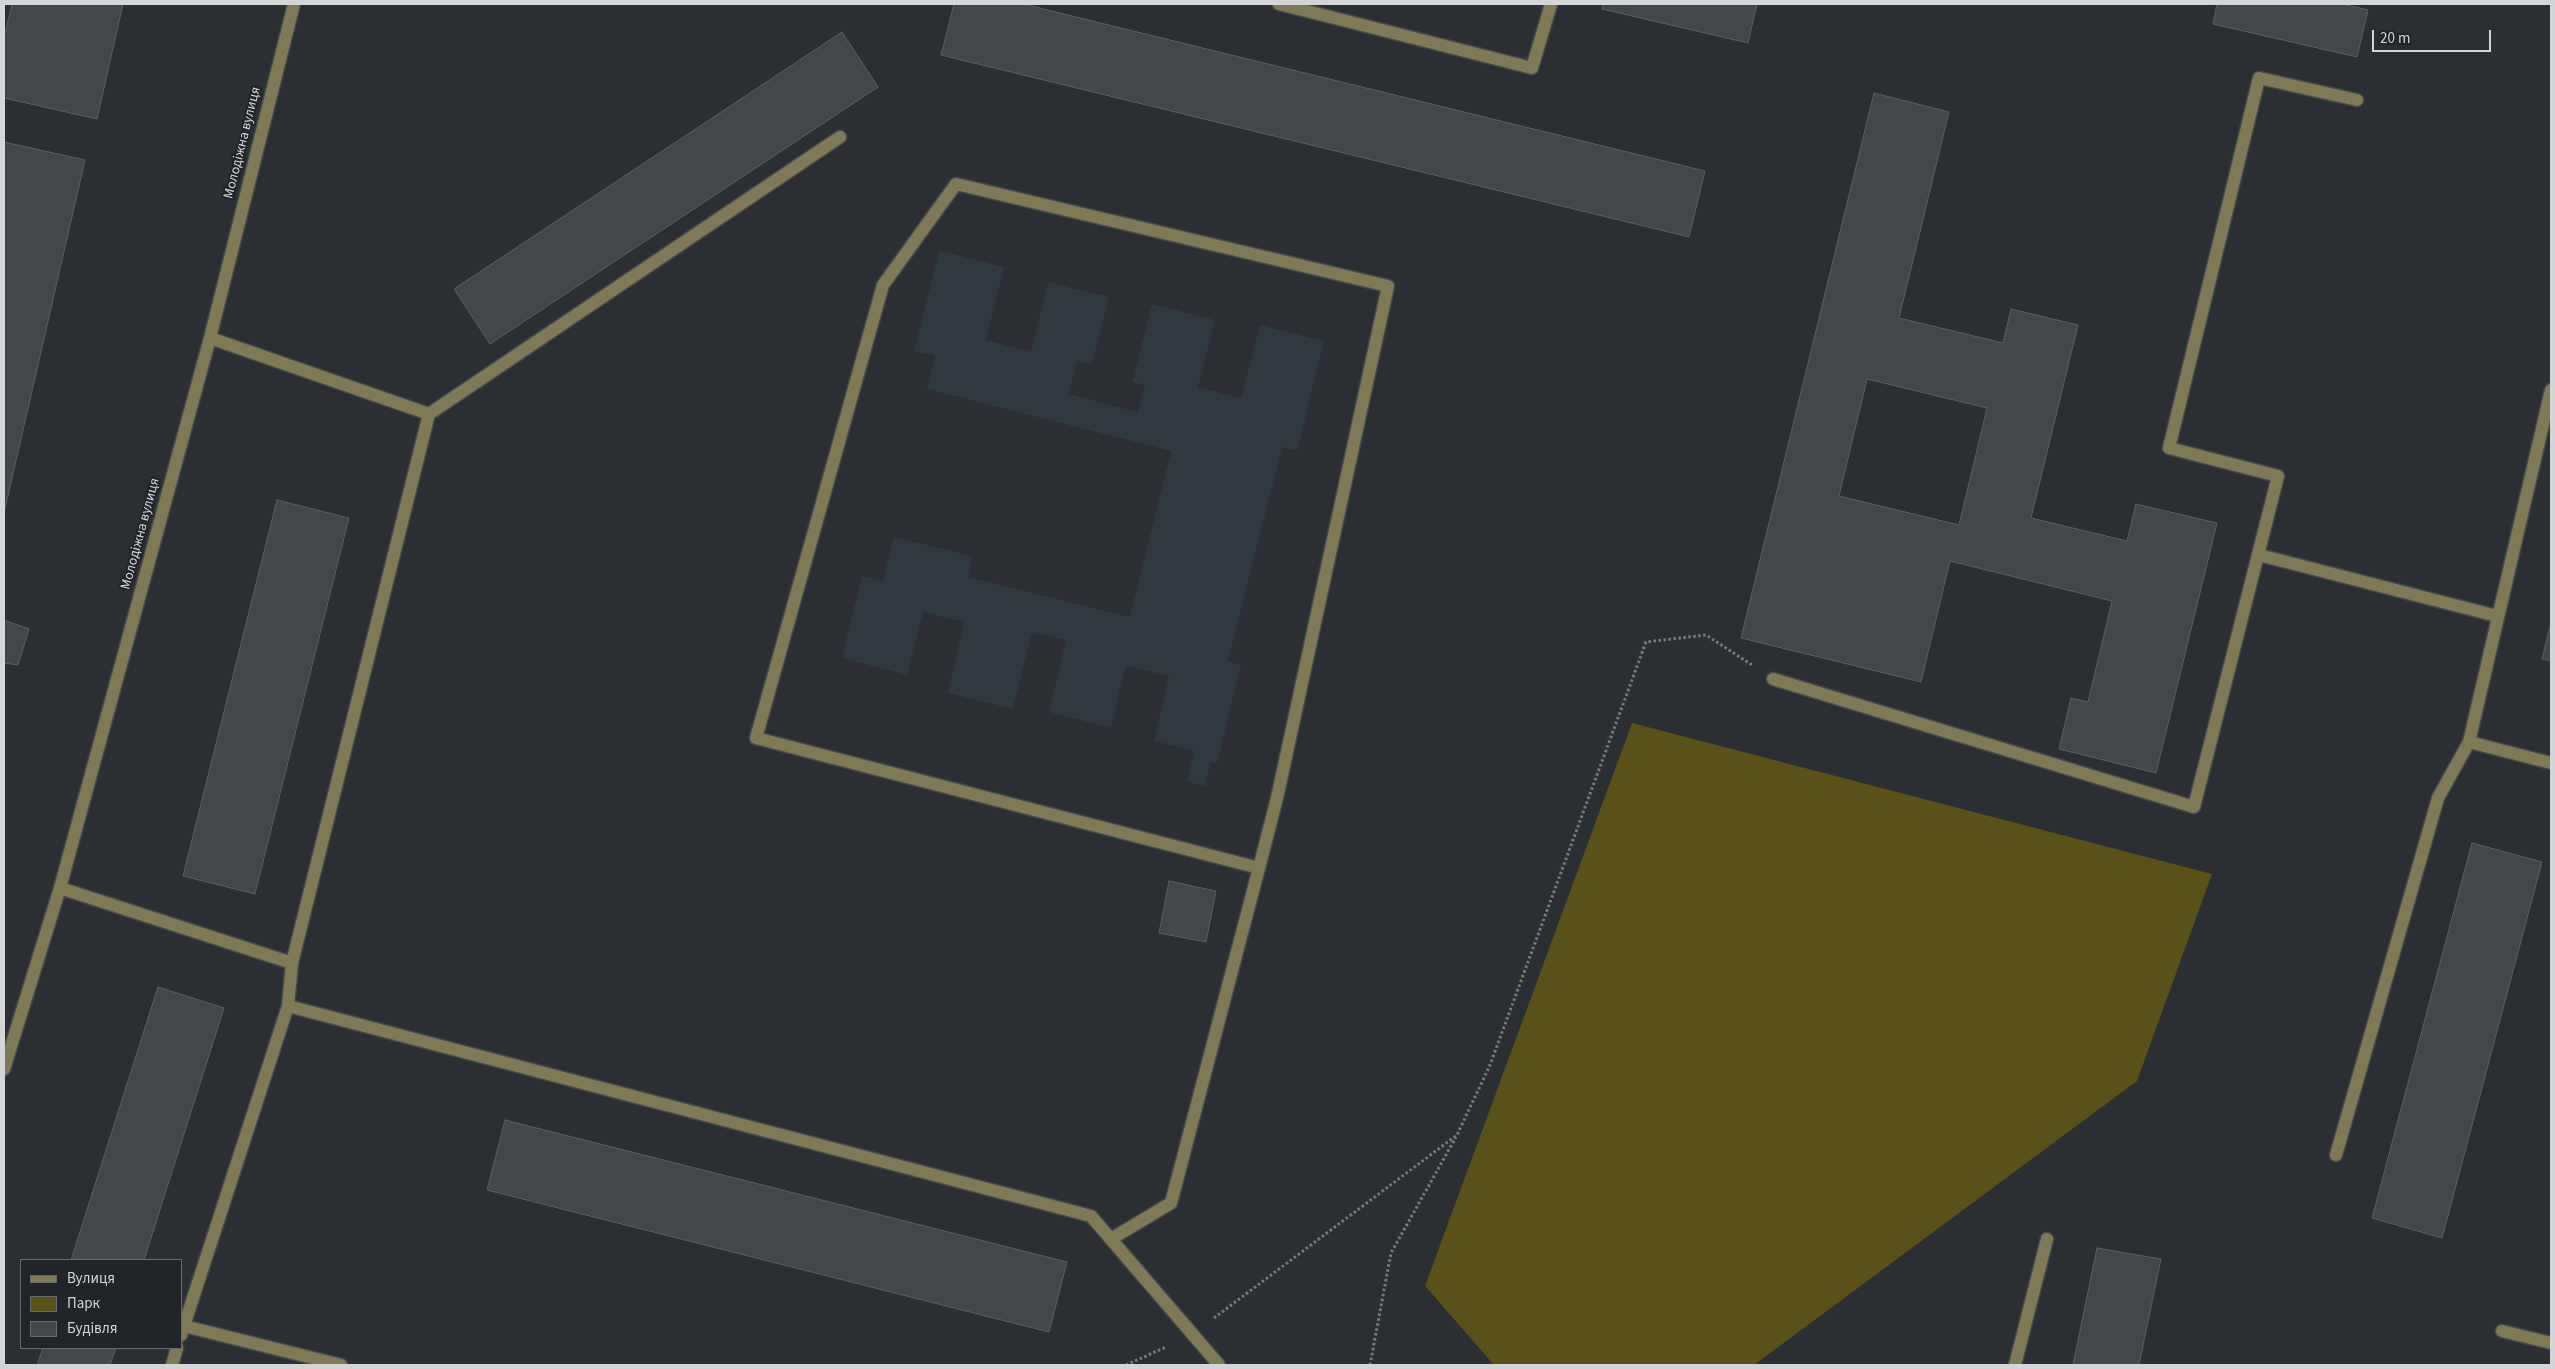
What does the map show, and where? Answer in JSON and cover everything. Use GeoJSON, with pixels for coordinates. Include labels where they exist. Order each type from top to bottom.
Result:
{"type":"FeatureCollection","features":[{"type":"Feature","properties":{"kind":"street","name":"Молодіжна вулиця"},"geometry":{"type":"LineString","coordinates":[[4,1069],[60,888],[210,338],[294,4]]}},
{"type":"Feature","properties":{"kind":"street"},"geometry":{"type":"LineString","coordinates":[[1279,4],[1532,68],[1551,4]]}},
{"type":"Feature","properties":{"kind":"street"},"geometry":{"type":"LineString","coordinates":[[1773,679],[2194,807],[2278,476],[2169,448],[2260,78],[2357,100]]}},
{"type":"Feature","properties":{"kind":"street"},"geometry":{"type":"LineString","coordinates":[[341,1365],[183,1330],[288,1006],[292,963],[429,414],[840,137]]}},
{"type":"Feature","properties":{"kind":"street"},"geometry":{"type":"LineString","coordinates":[[1111,1239],[1171,1203],[1259,868],[1277,798],[1388,286],[956,184],[883,285],[756,738],[1259,868]]}},
{"type":"Feature","properties":{"kind":"street"},"geometry":{"type":"LineString","coordinates":[[210,338],[429,414]]}},
{"type":"Feature","properties":{"kind":"street"},"geometry":{"type":"LineString","coordinates":[[2336,1155],[2438,798],[2469,742],[2551,390]]}},
{"type":"Feature","properties":{"kind":"street"},"geometry":{"type":"LineString","coordinates":[[2259,554],[2498,616]]}},
{"type":"Feature","properties":{"kind":"street"},"geometry":{"type":"LineString","coordinates":[[2469,742],[2551,763]]}},
{"type":"Feature","properties":{"kind":"street"},"geometry":{"type":"LineString","coordinates":[[60,888],[292,963]]}},
{"type":"Feature","properties":{"kind":"street"},"geometry":{"type":"LineString","coordinates":[[288,1006],[1091,1216],[1219,1365]]}},
{"type":"Feature","properties":{"kind":"street"},"geometry":{"type":"LineString","coordinates":[[2015,1365],[2047,1239]]}},
{"type":"Feature","properties":{"kind":"street"},"geometry":{"type":"LineString","coordinates":[[2502,1331],[2551,1343]]}},
{"type":"Feature","properties":{"kind":"street"},"geometry":{"type":"LineString","coordinates":[[172,1365],[177,1349]]}},
{"type":"Feature","properties":{"kind":"path"},"geometry":{"type":"LineString","coordinates":[[1370,1365],[1392,1253],[1457,1135],[1490,1065],[1646,642],[1706,635],[1773,679]]}},
{"type":"Feature","properties":{"kind":"path"},"geometry":{"type":"LineString","coordinates":[[1126,1365],[1193,1335],[1457,1135]]}},
{"type":"Feature","properties":{"kind":"shaded area"},"geometry":{"type":"Polygon","coordinates":[[[939,250],[1004,267],[986,340],[1031,352],[1048,282],[1109,297],[1092,364],[1077,361],[1069,394],[1138,412],[1145,385],[1132,382],[1152,304],[1215,320],[1198,387],[1241,398],[1260,325],[1324,341],[1297,451],[1282,447],[1228,661],[1241,665],[1217,763],[1211,762],[1205,786],[1187,782],[1194,751],[1154,741],[1169,676],[1126,666],[1111,728],[1049,712],[1066,640],[1032,632],[1013,709],[948,693],[964,622],[923,612],[907,675],[842,658],[862,576],[883,581],[894,537],[972,556],[968,577],[1130,617],[1171,451],[927,389],[935,356],[914,351],[939,250]]]}},
{"type":"Feature","properties":{"kind":"green space"},"geometry":{"type":"Polygon","coordinates":[[[1632,723],[2212,874],[2137,1081],[1754,1365],[1494,1365],[1425,1286],[1632,723]]]}},
{"type":"Feature","properties":{"kind":"building"},"geometry":{"type":"Polygon","coordinates":[[[12,4],[123,4],[97,119],[4,98],[4,38],[12,4]]]}},
{"type":"Feature","properties":{"kind":"building"},"geometry":{"type":"Polygon","coordinates":[[[954,4],[1023,4],[1705,171],[1689,237],[941,55],[954,4]]]}},
{"type":"Feature","properties":{"kind":"building"},"geometry":{"type":"Polygon","coordinates":[[[1603,4],[1757,4],[1748,43],[1602,9],[1603,4]]]}},
{"type":"Feature","properties":{"kind":"building"},"geometry":{"type":"Polygon","coordinates":[[[2217,4],[2342,4],[2368,10],[2357,57],[2213,24],[2217,4]]]}},
{"type":"Feature","properties":{"kind":"building"},"geometry":{"type":"Polygon","coordinates":[[[842,32],[878,87],[490,344],[454,289],[842,32]]]}},
{"type":"Feature","properties":{"kind":"building"},"geometry":{"type":"Polygon","coordinates":[[[1874,93],[1949,112],[1899,318],[2003,343],[2011,309],[2078,325],[2031,518],[2127,541],[2136,504],[2217,523],[2156,773],[2059,749],[2071,698],[2088,702],[2112,601],[1950,561],[1921,682],[1741,638],[1874,93]],[[1867,379],[1839,496],[1959,525],[1987,408],[1867,379]]]}},
{"type":"Feature","properties":{"kind":"building"},"geometry":{"type":"Polygon","coordinates":[[[4,142],[85,160],[4,513],[4,142]]]}},
{"type":"Feature","properties":{"kind":"building"},"geometry":{"type":"Polygon","coordinates":[[[277,500],[349,518],[255,894],[183,876],[277,500]]]}},
{"type":"Feature","properties":{"kind":"building"},"geometry":{"type":"Polygon","coordinates":[[[4,620],[29,629],[18,665],[4,663],[4,620]]]}},
{"type":"Feature","properties":{"kind":"building"},"geometry":{"type":"Polygon","coordinates":[[[2551,622],[2551,661],[2542,659],[2551,622]]]}},
{"type":"Feature","properties":{"kind":"building"},"geometry":{"type":"Polygon","coordinates":[[[2472,843],[2542,862],[2442,1238],[2372,1218],[2472,843]]]}},
{"type":"Feature","properties":{"kind":"building"},"geometry":{"type":"Polygon","coordinates":[[[1169,881],[1216,891],[1206,942],[1159,933],[1169,881]]]}},
{"type":"Feature","properties":{"kind":"building"},"geometry":{"type":"Polygon","coordinates":[[[158,987],[224,1008],[144,1259],[71,1259],[158,987]]]}},
{"type":"Feature","properties":{"kind":"building"},"geometry":{"type":"Polygon","coordinates":[[[505,1120],[1067,1262],[1049,1332],[487,1190],[505,1120]]]}},
{"type":"Feature","properties":{"kind":"building"},"geometry":{"type":"Polygon","coordinates":[[[2097,1248],[2161,1259],[2139,1365],[2073,1365],[2097,1248]]]}},
{"type":"Feature","properties":{"kind":"building"},"geometry":{"type":"Polygon","coordinates":[[[43,1349],[116,1349],[110,1365],[37,1365],[43,1349]]]}}]}
